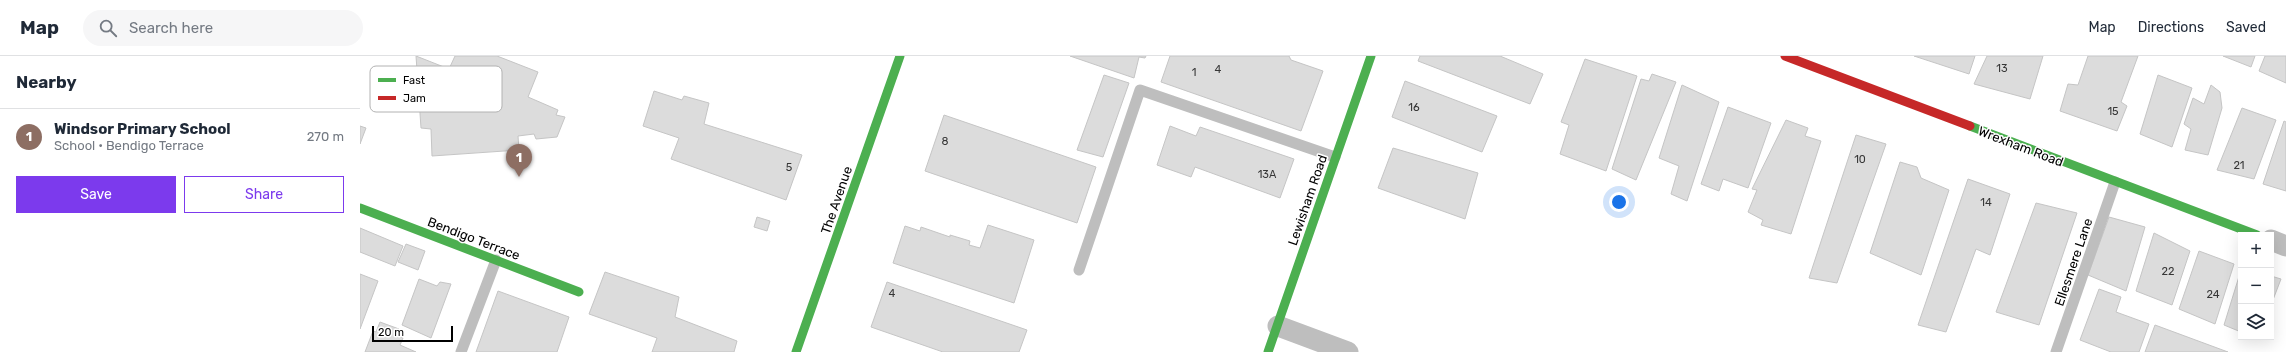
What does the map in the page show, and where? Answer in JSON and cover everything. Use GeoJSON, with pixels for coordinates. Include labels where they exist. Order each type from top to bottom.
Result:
{"type":"FeatureCollection","features":[{"type":"Feature","properties":{"kind":"street","name":"The Avenue"},"geometry":{"type":"LineString","coordinates":[[796,352],[900,56]]}},
{"type":"Feature","properties":{"kind":"street","name":"Lewisham Road"},"geometry":{"type":"LineString","coordinates":[[1268,352],[1371,56]]}},
{"type":"Feature","properties":{"kind":"street","name":"Wrexham Road"},"geometry":{"type":"LineString","coordinates":[[1785,56],[2249,232]]}},
{"type":"Feature","properties":{"kind":"street","name":"Bendigo Terrace"},"geometry":{"type":"LineString","coordinates":[[360,208],[579,292]]}},
{"type":"Feature","properties":{"kind":"street"},"geometry":{"type":"LineString","coordinates":[[2274,241],[2286,246]]}},
{"type":"Feature","properties":{"kind":"street"},"geometry":{"type":"LineString","coordinates":[[1278,326],[1348,352]]}},
{"type":"Feature","properties":{"kind":"lane"},"geometry":{"type":"LineString","coordinates":[[1078,270],[1140,90],[1335,157]]}},
{"type":"Feature","properties":{"kind":"lane","name":"Ellesmere Lane"},"geometry":{"type":"LineString","coordinates":[[2056,352],[2115,182]]}},
{"type":"Feature","properties":{"kind":"lane"},"geometry":{"type":"LineString","coordinates":[[461,352],[496,260]]}},
{"type":"Feature","properties":{"kind":"building"},"geometry":{"type":"Polygon","coordinates":[[[416,56],[441,66],[417,66],[416,56]]]}},
{"type":"Feature","properties":{"kind":"building"},"geometry":{"type":"Polygon","coordinates":[[[455,56],[497,56],[538,72],[528,97],[558,110],[556,115],[565,117],[557,137],[536,139],[534,134],[518,136],[519,150],[432,156],[431,129],[421,128],[420,112],[502,112],[502,66],[450,66],[455,56]]]}},
{"type":"Feature","properties":{"kind":"building"},"geometry":{"type":"Polygon","coordinates":[[[1070,56],[1146,56],[1145,58],[1139,57],[1134,78],[1070,56]]]}},
{"type":"Feature","properties":{"kind":"building"},"geometry":{"type":"Polygon","coordinates":[[[1170,56],[1289,56],[1291,60],[1323,71],[1301,131],[1161,82],[1170,56]]]}},
{"type":"Feature","properties":{"kind":"building"},"geometry":{"type":"Polygon","coordinates":[[[1420,56],[1500,56],[1543,74],[1530,104],[1418,61],[1420,56]]]}},
{"type":"Feature","properties":{"kind":"building"},"geometry":{"type":"Polygon","coordinates":[[[1914,56],[1975,56],[1969,74],[1914,56]]]}},
{"type":"Feature","properties":{"kind":"building"},"geometry":{"type":"Polygon","coordinates":[[[1987,56],[2043,56],[2030,99],[1974,84],[1987,56]]]}},
{"type":"Feature","properties":{"kind":"building"},"geometry":{"type":"Polygon","coordinates":[[[2088,56],[2138,56],[2121,102],[2127,106],[2117,131],[2060,111],[2068,84],[2078,85],[2088,56]]]}},
{"type":"Feature","properties":{"kind":"building"},"geometry":{"type":"Polygon","coordinates":[[[2223,56],[2255,56],[2251,67],[2223,56]]]}},
{"type":"Feature","properties":{"kind":"building"},"geometry":{"type":"Polygon","coordinates":[[[2265,56],[2286,56],[2286,83],[2259,71],[2265,56]]]}},
{"type":"Feature","properties":{"kind":"building"},"geometry":{"type":"Polygon","coordinates":[[[1585,59],[1637,76],[1606,171],[1560,154],[1569,125],[1561,122],[1585,59]]]}},
{"type":"Feature","properties":{"kind":"building"},"geometry":{"type":"Polygon","coordinates":[[[1652,74],[1676,82],[1636,180],[1612,169],[1641,79],[1649,81],[1652,74]]]}},
{"type":"Feature","properties":{"kind":"building"},"geometry":{"type":"Polygon","coordinates":[[[1104,75],[1129,83],[1103,157],[1077,150],[1104,75]]]}},
{"type":"Feature","properties":{"kind":"building"},"geometry":{"type":"Polygon","coordinates":[[[2158,75],[2192,88],[2172,147],[2140,134],[2158,75]]]}},
{"type":"Feature","properties":{"kind":"building"},"geometry":{"type":"Polygon","coordinates":[[[1405,81],[1497,116],[1482,152],[1392,117],[1405,81]]]}},
{"type":"Feature","properties":{"kind":"building"},"geometry":{"type":"Polygon","coordinates":[[[1682,85],[1719,102],[1687,201],[1671,194],[1679,166],[1659,158],[1682,85]]]}},
{"type":"Feature","properties":{"kind":"building"},"geometry":{"type":"Polygon","coordinates":[[[2211,85],[2220,92],[2222,108],[2208,155],[2185,150],[2191,129],[2184,124],[2193,98],[2204,104],[2211,85]]]}},
{"type":"Feature","properties":{"kind":"building"},"geometry":{"type":"Polygon","coordinates":[[[654,91],[682,100],[684,96],[709,103],[704,124],[802,155],[786,200],[671,159],[679,138],[643,126],[654,91]]]}},
{"type":"Feature","properties":{"kind":"building"},"geometry":{"type":"Polygon","coordinates":[[[1728,107],[1771,123],[1748,188],[1723,179],[1719,191],[1701,184],[1728,107]]]}},
{"type":"Feature","properties":{"kind":"building"},"geometry":{"type":"Polygon","coordinates":[[[2242,108],[2276,120],[2254,179],[2217,170],[2242,108]]]}},
{"type":"Feature","properties":{"kind":"building"},"geometry":{"type":"Polygon","coordinates":[[[944,115],[1096,167],[1077,223],[925,171],[944,115]]]}},
{"type":"Feature","properties":{"kind":"building"},"geometry":{"type":"Polygon","coordinates":[[[1786,120],[1808,128],[1805,136],[1821,141],[1791,234],[1761,225],[1763,220],[1748,212],[1757,190],[1752,189],[1786,120]]]}},
{"type":"Feature","properties":{"kind":"building"},"geometry":{"type":"Polygon","coordinates":[[[2284,121],[2286,122],[2286,191],[2263,184],[2284,121]]]}},
{"type":"Feature","properties":{"kind":"building"},"geometry":{"type":"Polygon","coordinates":[[[360,126],[366,128],[360,144],[360,126]]]}},
{"type":"Feature","properties":{"kind":"building"},"geometry":{"type":"Polygon","coordinates":[[[1170,126],[1196,136],[1200,127],[1294,159],[1280,198],[1195,167],[1191,177],[1157,165],[1170,126]]]}},
{"type":"Feature","properties":{"kind":"building"},"geometry":{"type":"Polygon","coordinates":[[[1856,135],[1886,144],[1837,283],[1809,278],[1856,135]]]}},
{"type":"Feature","properties":{"kind":"building"},"geometry":{"type":"Polygon","coordinates":[[[1393,148],[1478,173],[1465,219],[1378,188],[1393,148]]]}},
{"type":"Feature","properties":{"kind":"building"},"geometry":{"type":"Polygon","coordinates":[[[1900,162],[1917,167],[1921,178],[1949,190],[1921,275],[1870,253],[1900,162]]]}},
{"type":"Feature","properties":{"kind":"building"},"geometry":{"type":"Polygon","coordinates":[[[1968,179],[2010,194],[1990,255],[1976,249],[1946,332],[1918,325],[1968,179]]]}},
{"type":"Feature","properties":{"kind":"building"},"geometry":{"type":"Polygon","coordinates":[[[2036,203],[2077,213],[2039,325],[1996,312],[2036,203]]]}},
{"type":"Feature","properties":{"kind":"building"},"geometry":{"type":"Polygon","coordinates":[[[757,217],[770,221],[767,231],[754,227],[757,217]]]}},
{"type":"Feature","properties":{"kind":"building"},"geometry":{"type":"Polygon","coordinates":[[[2109,217],[2145,227],[2126,291],[2088,275],[2109,217]]]}},
{"type":"Feature","properties":{"kind":"building"},"geometry":{"type":"Polygon","coordinates":[[[988,225],[1034,240],[1014,303],[893,263],[905,226],[920,231],[921,227],[950,237],[950,235],[970,241],[969,245],[980,248],[988,225]]]}},
{"type":"Feature","properties":{"kind":"building"},"geometry":{"type":"Polygon","coordinates":[[[360,228],[403,246],[395,266],[360,252],[360,228]]]}},
{"type":"Feature","properties":{"kind":"building"},"geometry":{"type":"Polygon","coordinates":[[[2154,233],[2190,251],[2172,305],[2136,291],[2154,233]]]}},
{"type":"Feature","properties":{"kind":"building"},"geometry":{"type":"Polygon","coordinates":[[[406,244],[425,251],[418,270],[398,262],[406,244]]]}},
{"type":"Feature","properties":{"kind":"building"},"geometry":{"type":"Polygon","coordinates":[[[2199,251],[2234,264],[2215,324],[2179,309],[2199,251]]]}},
{"type":"Feature","properties":{"kind":"building"},"geometry":{"type":"Polygon","coordinates":[[[605,272],[679,297],[675,317],[737,341],[734,352],[652,352],[657,338],[589,314],[605,272]]]}},
{"type":"Feature","properties":{"kind":"building"},"geometry":{"type":"Polygon","coordinates":[[[360,274],[378,281],[360,329],[360,274]]]}},
{"type":"Feature","properties":{"kind":"building"},"geometry":{"type":"Polygon","coordinates":[[[2274,277],[2281,279],[2274,297],[2274,277]]]}},
{"type":"Feature","properties":{"kind":"building"},"geometry":{"type":"Polygon","coordinates":[[[419,279],[437,286],[440,282],[451,284],[431,338],[402,325],[419,279]]]}},
{"type":"Feature","properties":{"kind":"building"},"geometry":{"type":"Polygon","coordinates":[[[2238,280],[2238,331],[2224,325],[2238,280]]]}},
{"type":"Feature","properties":{"kind":"building"},"geometry":{"type":"Polygon","coordinates":[[[887,282],[1027,330],[1019,352],[943,352],[871,327],[887,282]]]}},
{"type":"Feature","properties":{"kind":"building"},"geometry":{"type":"Polygon","coordinates":[[[2099,289],[2121,297],[2116,312],[2149,324],[2139,352],[2111,352],[2080,340],[2099,289]]]}},
{"type":"Feature","properties":{"kind":"building"},"geometry":{"type":"Polygon","coordinates":[[[498,291],[569,317],[557,352],[476,352],[498,291]]]}},
{"type":"Feature","properties":{"kind":"building"},"geometry":{"type":"Polygon","coordinates":[[[380,322],[399,329],[396,335],[403,338],[400,345],[416,352],[365,352],[373,331],[376,332],[380,322]]]}},
{"type":"Feature","properties":{"kind":"building"},"geometry":{"type":"Polygon","coordinates":[[[2155,325],[2228,352],[2145,352],[2155,325]]]}},
{"type":"Feature","properties":{"kind":"traffic: fast"},"geometry":{"type":"LineString","coordinates":[[796,352],[900,56]]}},
{"type":"Feature","properties":{"kind":"traffic: fast"},"geometry":{"type":"LineString","coordinates":[[1268,352],[1371,56]]}},
{"type":"Feature","properties":{"kind":"traffic: fast"},"geometry":{"type":"LineString","coordinates":[[1970,126],[2249,232]]}},
{"type":"Feature","properties":{"kind":"traffic: fast"},"geometry":{"type":"LineString","coordinates":[[360,208],[579,292]]}},
{"type":"Feature","properties":{"kind":"traffic: jam"},"geometry":{"type":"LineString","coordinates":[[1785,56],[1970,126]]}},
{"type":"Feature","properties":{"kind":"place","name":"Windsor Primary School"},"geometry":{"type":"Point","coordinates":[519,177]}}]}
